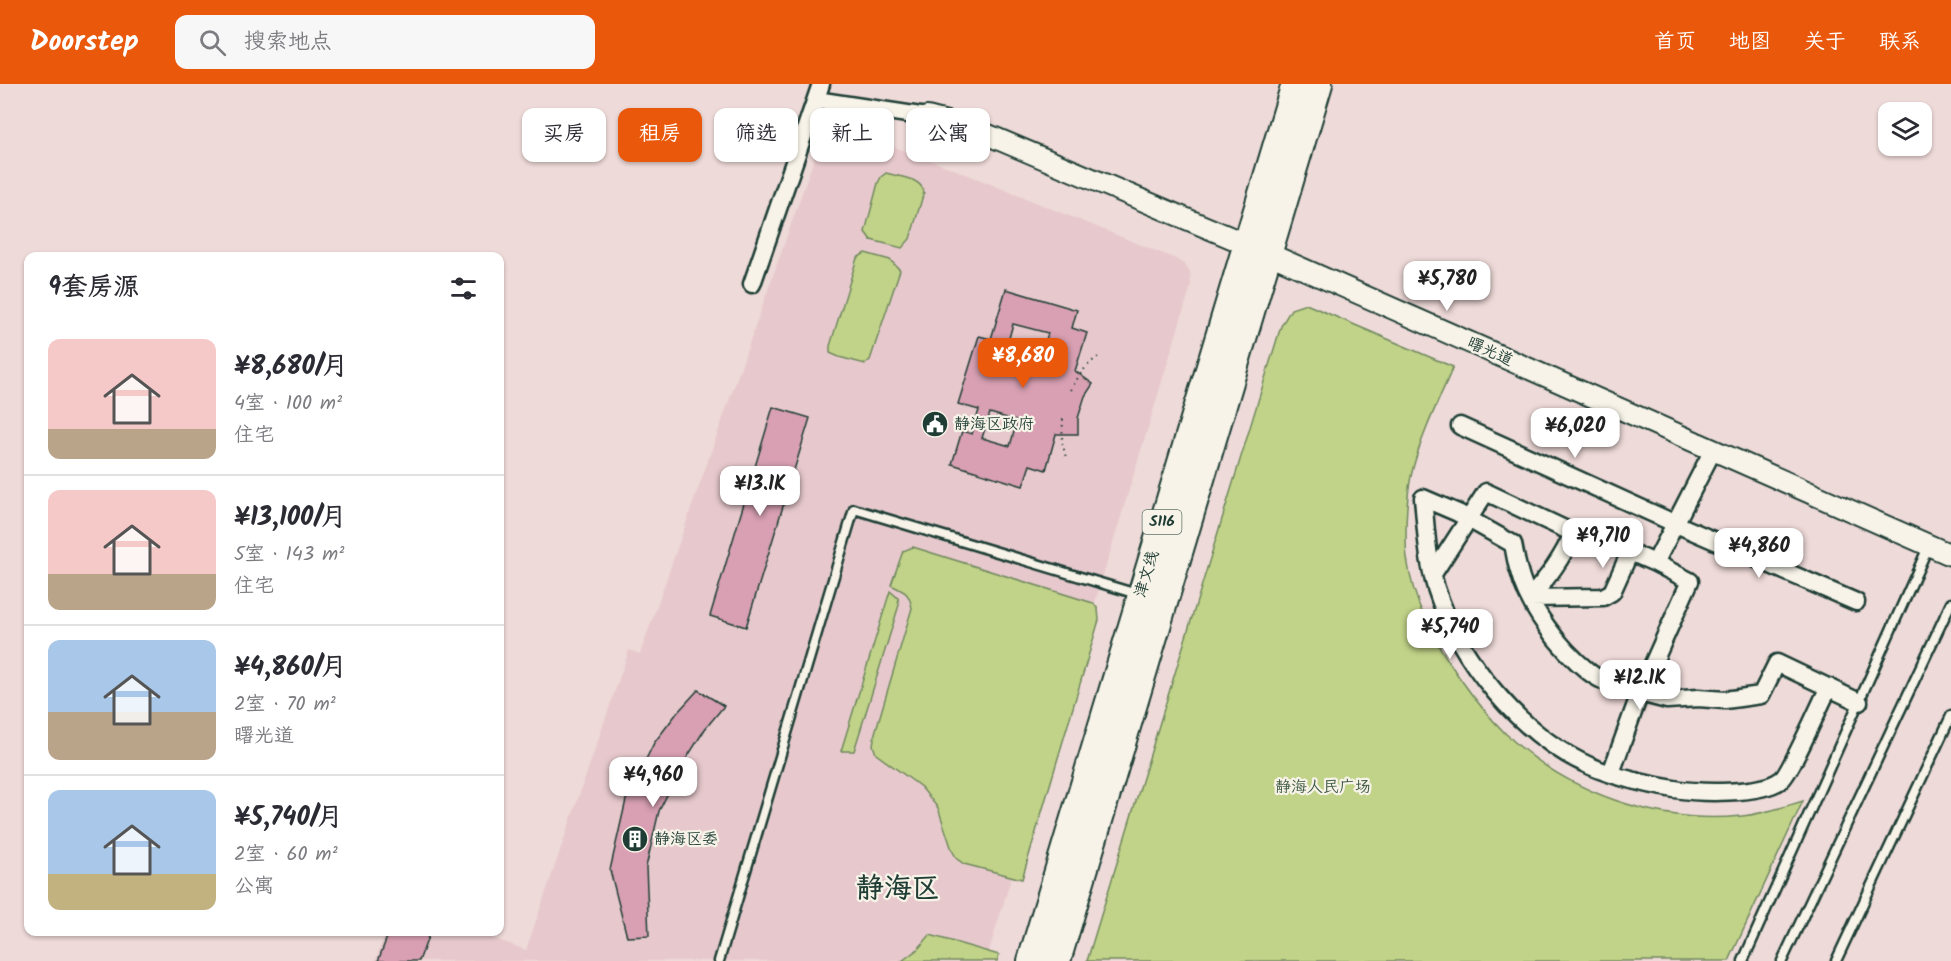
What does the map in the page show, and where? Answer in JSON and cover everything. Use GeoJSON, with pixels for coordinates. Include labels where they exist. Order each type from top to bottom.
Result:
{"type":"FeatureCollection","features":[{"type":"Feature","properties":{"kind":"main road","name":"津文线"},"geometry":{"type":"LineString","coordinates":[[1031,961],[1152,599],[1257,249],[1295,84]]}},
{"type":"Feature","properties":{"kind":"main road","name":"津文线"},"geometry":{"type":"LineString","coordinates":[[1257,249],[1319,84]]}},
{"type":"Feature","properties":{"kind":"main road","name":"津文线"},"geometry":{"type":"LineString","coordinates":[[1057,961],[1152,599]]}},
{"type":"Feature","properties":{"kind":"street"},"geometry":{"type":"LineString","coordinates":[[752,284],[818,92],[906,112]]}},
{"type":"Feature","properties":{"kind":"street","name":"曙光道"},"geometry":{"type":"LineString","coordinates":[[990,136],[1257,249],[1951,555]]}},
{"type":"Feature","properties":{"kind":"street"},"geometry":{"type":"LineString","coordinates":[[1460,426],[1676,524],[1856,602]]}},
{"type":"Feature","properties":{"kind":"street"},"geometry":{"type":"LineString","coordinates":[[1655,563],[1713,450]]}},
{"type":"Feature","properties":{"kind":"street"},"geometry":{"type":"LineString","coordinates":[[1433,574],[1486,492],[1573,533],[1568,546],[1550,575],[1530,598]]}},
{"type":"Feature","properties":{"kind":"street"},"geometry":{"type":"LineString","coordinates":[[1829,687],[1783,779],[1766,788],[1742,791],[1687,791],[1636,782],[1590,766],[1541,736],[1523,722],[1470,660],[1444,612],[1427,547],[1423,498],[1469,519],[1513,544],[1519,572],[1530,598],[1559,642],[1591,674],[1625,690],[1667,700],[1698,698],[1725,700],[1761,695],[1777,663],[1829,687],[1859,702]]}},
{"type":"Feature","properties":{"kind":"street"},"geometry":{"type":"LineString","coordinates":[[1530,598],[1603,597],[1612,592],[1630,552],[1690,581],[1640,693],[1611,773]]}},
{"type":"Feature","properties":{"kind":"lane"},"geometry":{"type":"LineString","coordinates":[[719,961],[854,509],[1152,599]]}},
{"type":"Feature","properties":{"kind":"lane"},"geometry":{"type":"LineString","coordinates":[[1743,961],[1929,545]]}},
{"type":"Feature","properties":{"kind":"lane"},"geometry":{"type":"LineString","coordinates":[[1782,961],[1951,603]]}},
{"type":"Feature","properties":{"kind":"lane"},"geometry":{"type":"LineString","coordinates":[[1836,961],[1951,716]]}},
{"type":"Feature","properties":{"kind":"path"},"geometry":{"type":"LineString","coordinates":[[1071,390],[1078,376],[1098,357]]}},
{"type":"Feature","properties":{"kind":"path"},"geometry":{"type":"LineString","coordinates":[[1063,419],[1062,441],[1066,459]]}},
{"type":"Feature","properties":{"kind":"shaded area","name":"静海区政府"},"geometry":{"type":"Polygon","coordinates":[[[894,147],[906,151],[906,162],[935,162],[951,168],[1176,259],[1190,272],[1191,286],[986,961],[375,961],[384,936],[488,936],[526,950],[629,650],[640,654],[813,162],[894,162],[894,147]]]}},
{"type":"Feature","properties":{"kind":"green space"},"geometry":{"type":"Polygon","coordinates":[[[886,173],[914,180],[924,192],[910,239],[902,248],[871,240],[865,232],[878,183],[886,173]]]}},
{"type":"Feature","properties":{"kind":"green space"},"geometry":{"type":"Polygon","coordinates":[[[865,253],[890,260],[900,270],[870,360],[865,364],[830,353],[830,346],[857,258],[865,253]]]}},
{"type":"Feature","properties":{"kind":"green space","name":"静海人民广场"},"geometry":{"type":"Polygon","coordinates":[[[1306,304],[1453,367],[1426,430],[1411,476],[1407,511],[1407,558],[1419,606],[1433,635],[1470,692],[1505,733],[1529,754],[1584,788],[1646,809],[1678,815],[1742,816],[1803,801],[1729,961],[1087,961],[1281,326],[1291,309],[1306,304]]]}},
{"type":"Feature","properties":{"kind":"green space"},"geometry":{"type":"Polygon","coordinates":[[[913,547],[1093,603],[1098,609],[1099,620],[1022,879],[964,864],[957,859],[938,808],[921,787],[876,754],[873,745],[912,608],[906,593],[891,585],[903,551],[913,547]]]}},
{"type":"Feature","properties":{"kind":"green space"},"geometry":{"type":"Polygon","coordinates":[[[890,591],[898,598],[899,605],[854,751],[841,751],[890,591]]]}},
{"type":"Feature","properties":{"kind":"green space"},"geometry":{"type":"Polygon","coordinates":[[[930,935],[999,955],[997,961],[902,961],[918,949],[930,935]]]}},
{"type":"Feature","properties":{"kind":"building"},"geometry":{"type":"Polygon","coordinates":[[[1006,289],[1077,310],[1072,328],[1087,333],[1075,371],[1093,384],[1085,396],[1078,418],[1078,434],[1056,434],[1046,470],[1030,465],[1023,486],[952,464],[962,431],[972,434],[979,410],[958,404],[979,336],[991,339],[1006,289]],[[1013,324],[1009,338],[1012,355],[1039,364],[1048,333],[1013,324]],[[990,413],[982,438],[1010,446],[1017,421],[990,413]]]}},
{"type":"Feature","properties":{"kind":"building"},"geometry":{"type":"Polygon","coordinates":[[[773,407],[810,418],[746,627],[710,616],[773,407]]]}},
{"type":"Feature","properties":{"kind":"building","name":"静海区委"},"geometry":{"type":"Polygon","coordinates":[[[698,690],[724,706],[705,729],[681,767],[659,811],[646,867],[649,936],[627,937],[610,870],[626,800],[654,743],[698,690]]]}},
{"type":"Feature","properties":{"kind":"building"},"geometry":{"type":"Polygon","coordinates":[[[387,936],[428,936],[419,961],[378,961],[387,936]]]}},
{"type":"Feature","properties":{"kind":"place","name":"静海区政府"},"geometry":{"type":"Point","coordinates":[935,424]}},
{"type":"Feature","properties":{"kind":"place","name":"静海区委"},"geometry":{"type":"Point","coordinates":[635,839]}},
{"type":"Feature","properties":{"kind":"district","name":"静海区"},"geometry":{"type":"Point","coordinates":[898,889]}}]}
